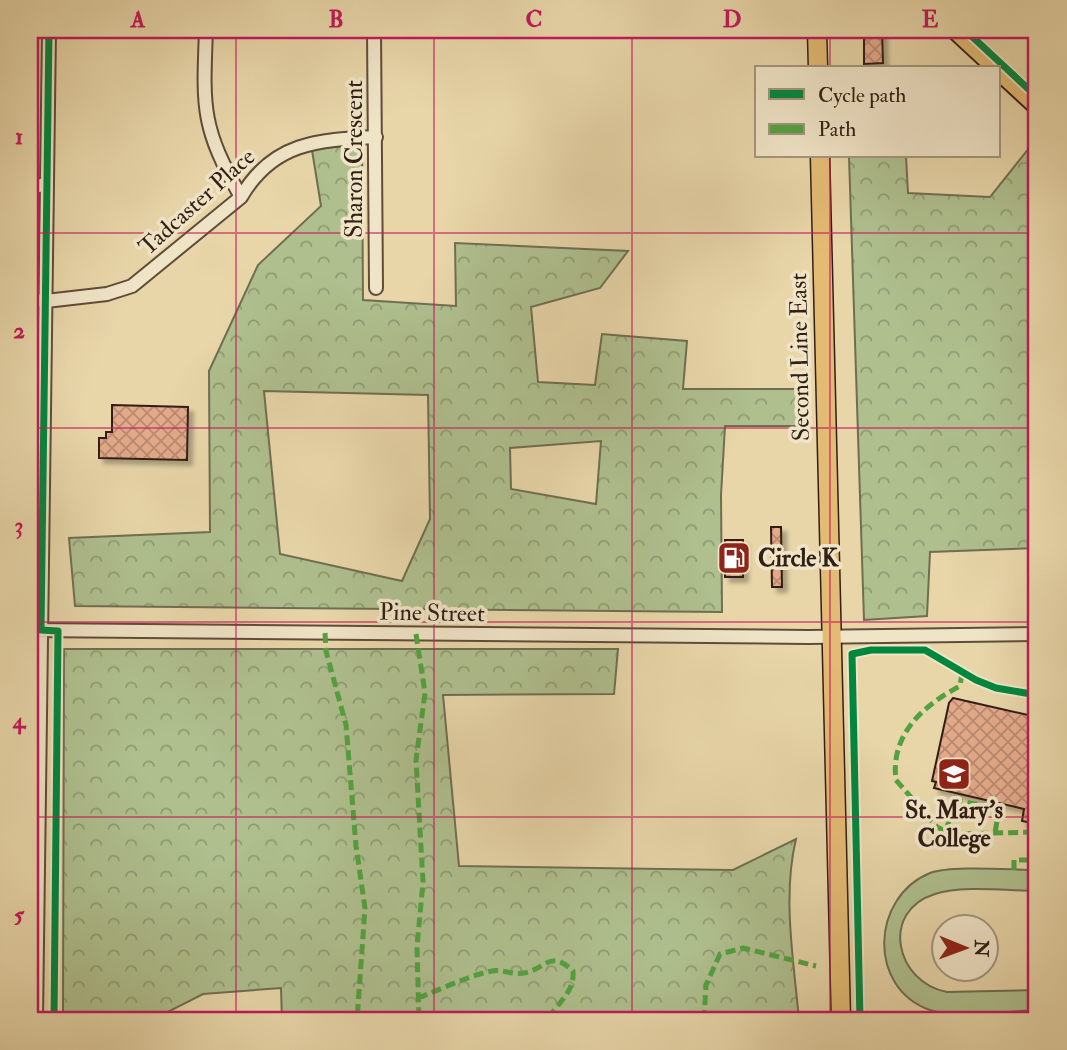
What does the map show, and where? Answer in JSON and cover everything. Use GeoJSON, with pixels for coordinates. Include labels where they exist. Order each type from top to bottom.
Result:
{"type":"FeatureCollection","features":[{"type":"Feature","properties":{"kind":"highway"},"geometry":{"type":"LineString","coordinates":[[817,30],[818,66]]}},
{"type":"Feature","properties":{"kind":"highway","name":"Second Line East"},"geometry":{"type":"LineString","coordinates":[[820,158],[841,1020]]}},
{"type":"Feature","properties":{"kind":"main road"},"geometry":{"type":"LineString","coordinates":[[953,30],[992,66]]}},
{"type":"Feature","properties":{"kind":"main road"},"geometry":{"type":"LineString","coordinates":[[1000,74],[1037,108]]}},
{"type":"Feature","properties":{"kind":"street"},"geometry":{"type":"LineString","coordinates":[[36,1020],[36,631],[46,301],[49,30]]}},
{"type":"Feature","properties":{"kind":"street"},"geometry":{"type":"LineString","coordinates":[[206,30],[203,100],[208,131],[217,156],[241,197]]}},
{"type":"Feature","properties":{"kind":"street","name":"Sharon Crescent"},"geometry":{"type":"LineString","coordinates":[[374,30],[376,288]]}},
{"type":"Feature","properties":{"kind":"street","name":"Tadcaster Place"},"geometry":{"type":"LineString","coordinates":[[30,300],[46,301],[107,294],[132,286],[241,197],[248,185],[288,149],[331,139],[376,137]]}},
{"type":"Feature","properties":{"kind":"street"},"geometry":{"type":"LineString","coordinates":[[30,188],[47,183]]}},
{"type":"Feature","properties":{"kind":"street"},"geometry":{"type":"LineString","coordinates":[[30,235],[30,260]]}},
{"type":"Feature","properties":{"kind":"street","name":"Pine Street"},"geometry":{"type":"LineString","coordinates":[[36,631],[832,637],[1037,634]]}},
{"type":"Feature","properties":{"kind":"green space"},"geometry":{"type":"Polygon","coordinates":[[[1037,138],[1037,548],[930,552],[927,616],[864,620],[849,158],[906,158],[908,193],[990,197],[1037,138]]]}},
{"type":"Feature","properties":{"kind":"green space"},"geometry":{"type":"Polygon","coordinates":[[[362,143],[363,300],[456,306],[455,243],[628,251],[600,288],[531,307],[538,382],[595,385],[602,334],[687,341],[683,389],[798,389],[799,426],[725,426],[721,495],[722,612],[75,606],[69,538],[210,532],[209,371],[258,265],[321,206],[312,150],[362,143]],[[264,391],[280,554],[402,581],[430,519],[428,395],[264,391]],[[601,441],[510,448],[511,489],[596,504],[601,441]]]}},
{"type":"Feature","properties":{"kind":"green space"},"geometry":{"type":"Polygon","coordinates":[[[64,649],[618,649],[614,694],[443,695],[459,866],[733,870],[796,839],[789,906],[799,1020],[282,1020],[281,988],[203,994],[152,1020],[63,1020],[64,649]]]}},
{"type":"Feature","properties":{"kind":"green space"},"geometry":{"type":"Polygon","coordinates":[[[1037,870],[1037,891],[946,891],[918,903],[906,915],[901,930],[901,946],[915,975],[929,986],[947,992],[1037,990],[1037,1010],[953,1014],[930,1010],[909,999],[895,983],[887,963],[884,942],[887,921],[896,901],[910,885],[930,873],[940,871],[1037,870]]]}},
{"type":"Feature","properties":{"kind":"building"},"geometry":{"type":"Polygon","coordinates":[[[864,30],[882,30],[883,63],[864,64],[864,30]]]}},
{"type":"Feature","properties":{"kind":"building"},"geometry":{"type":"Polygon","coordinates":[[[112,405],[188,407],[187,460],[99,458],[99,438],[106,438],[106,432],[112,432],[112,405]]]}},
{"type":"Feature","properties":{"kind":"building"},"geometry":{"type":"Polygon","coordinates":[[[771,527],[781,527],[782,587],[772,587],[771,527]]]}},
{"type":"Feature","properties":{"kind":"building","name":"Circle K"},"geometry":{"type":"Polygon","coordinates":[[[725,540],[743,540],[743,577],[725,577],[725,540]]]}},
{"type":"Feature","properties":{"kind":"building"},"geometry":{"type":"Polygon","coordinates":[[[953,698],[1037,717],[1037,824],[1022,821],[1024,809],[934,788],[936,782],[932,781],[949,703],[953,698]]]}},
{"type":"Feature","properties":{"kind":"marked path"},"geometry":{"type":"LineString","coordinates":[[325,633],[326,651],[346,725],[356,846],[365,908],[357,1020]]}},
{"type":"Feature","properties":{"kind":"marked path"},"geometry":{"type":"LineString","coordinates":[[416,634],[425,693],[416,760],[423,882],[417,947],[419,1020]]}},
{"type":"Feature","properties":{"kind":"marked path"},"geometry":{"type":"LineString","coordinates":[[962,673],[960,686],[922,712],[904,735],[898,749],[896,780],[937,827],[952,834],[1037,832]]}},
{"type":"Feature","properties":{"kind":"marked path"},"geometry":{"type":"LineString","coordinates":[[946,831],[955,800],[999,809],[995,833]]}},
{"type":"Feature","properties":{"kind":"marked path"},"geometry":{"type":"LineString","coordinates":[[1014,870],[1014,860],[1037,860]]}},
{"type":"Feature","properties":{"kind":"marked path"},"geometry":{"type":"LineString","coordinates":[[704,1020],[706,985],[720,954],[743,948],[816,966]]}},
{"type":"Feature","properties":{"kind":"marked path"},"geometry":{"type":"LineString","coordinates":[[418,998],[483,973],[524,973],[548,962],[559,961],[573,971],[573,979],[548,1020]]}},
{"type":"Feature","properties":{"kind":"cycle path"},"geometry":{"type":"LineString","coordinates":[[49,30],[41,630],[58,631],[54,1020]]}},
{"type":"Feature","properties":{"kind":"cycle path"},"geometry":{"type":"LineString","coordinates":[[965,30],[1037,97]]}},
{"type":"Feature","properties":{"kind":"cycle path"},"geometry":{"type":"LineString","coordinates":[[860,1020],[852,654],[871,650],[925,650],[976,680],[996,688],[1037,695]]}},
{"type":"Feature","properties":{"kind":"place","name":"Circle K"},"geometry":{"type":"Point","coordinates":[734,558]}},
{"type":"Feature","properties":{"kind":"place","name":"St. Mary's College"},"geometry":{"type":"Point","coordinates":[954,774]}}]}
